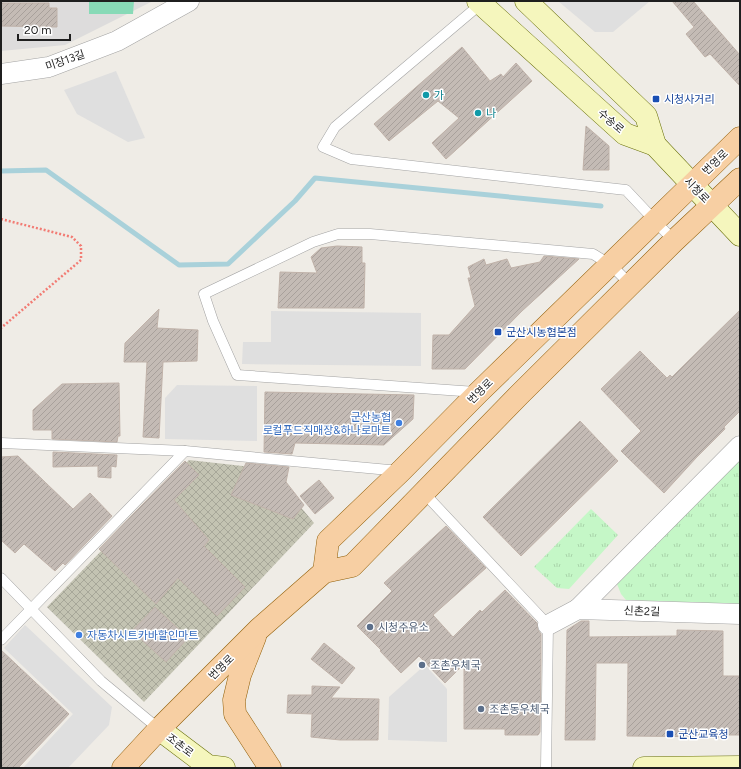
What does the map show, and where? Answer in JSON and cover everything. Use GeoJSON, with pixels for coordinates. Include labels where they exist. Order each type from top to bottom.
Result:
{"type":"FeatureCollection","features":[{"type":"Feature","properties":{"kind":"main road","name":"번영로"},"geometry":{"type":"LineString","coordinates":[[324,572],[328,541],[401,471],[478,392],[611,265],[740,138]]}},
{"type":"Feature","properties":{"kind":"main road","name":"번영로"},"geometry":{"type":"LineString","coordinates":[[123,768],[159,729],[258,629],[324,572],[352,566],[519,395],[632,285],[674,241],[740,179]]}},
{"type":"Feature","properties":{"kind":"main road"},"geometry":{"type":"LineString","coordinates":[[258,629],[240,675],[234,700],[234,714],[270,768]]}},
{"type":"Feature","properties":{"kind":"street","name":"미장13길"},"geometry":{"type":"LineString","coordinates":[[1,74],[49,68],[117,41],[188,1]]}},
{"type":"Feature","properties":{"kind":"street"},"geometry":{"type":"LineString","coordinates":[[526,1],[646,116],[655,145]]}},
{"type":"Feature","properties":{"kind":"street","name":"수송로"},"geometry":{"type":"LineString","coordinates":[[481,2],[625,134],[655,145]]}},
{"type":"Feature","properties":{"kind":"street","name":"시청로"},"geometry":{"type":"LineString","coordinates":[[655,145],[740,235]]}},
{"type":"Feature","properties":{"kind":"street"},"geometry":{"type":"LineString","coordinates":[[578,609],[740,446]]}},
{"type":"Feature","properties":{"kind":"street","name":"신촌2길"},"geometry":{"type":"LineString","coordinates":[[548,625],[578,609],[740,614]]}},
{"type":"Feature","properties":{"kind":"street","name":"조촌로"},"geometry":{"type":"LineString","coordinates":[[159,729],[208,766],[224,768]]}},
{"type":"Feature","properties":{"kind":"street"},"geometry":{"type":"LineString","coordinates":[[644,768],[740,768]]}},
{"type":"Feature","properties":{"kind":"lane","name":"수송로"},"geometry":{"type":"LineString","coordinates":[[481,2],[335,127],[323,147],[351,159],[626,190],[655,220]]}},
{"type":"Feature","properties":{"kind":"lane"},"geometry":{"type":"LineString","coordinates":[[655,220],[674,241]]}},
{"type":"Feature","properties":{"kind":"lane"},"geometry":{"type":"LineString","coordinates":[[478,392],[237,375],[213,321],[204,294],[313,242],[338,234],[370,234],[593,254],[611,265],[632,285]]}},
{"type":"Feature","properties":{"kind":"lane"},"geometry":{"type":"LineString","coordinates":[[1,443],[185,451],[401,471]]}},
{"type":"Feature","properties":{"kind":"lane"},"geometry":{"type":"LineString","coordinates":[[1,640],[185,451]]}},
{"type":"Feature","properties":{"kind":"lane"},"geometry":{"type":"LineString","coordinates":[[424,493],[548,625],[546,768]]}},
{"type":"Feature","properties":{"kind":"lane"},"geometry":{"type":"LineString","coordinates":[[1,578],[101,681],[159,729]]}},
{"type":"Feature","properties":{"kind":"path"},"geometry":{"type":"LineString","coordinates":[[1,219],[72,237],[81,246],[81,260],[1,328]]}},
{"type":"Feature","properties":{"kind":"shaded area"},"geometry":{"type":"Polygon","coordinates":[[[1,1],[153,1],[65,45],[1,51],[1,1]]]}},
{"type":"Feature","properties":{"kind":"shaded area"},"geometry":{"type":"Polygon","coordinates":[[[558,1],[650,1],[613,32],[595,32],[558,1]]]}},
{"type":"Feature","properties":{"kind":"shaded area"},"geometry":{"type":"Polygon","coordinates":[[[116,71],[145,138],[128,142],[77,114],[64,90],[116,71]]]}},
{"type":"Feature","properties":{"kind":"shaded area"},"geometry":{"type":"Polygon","coordinates":[[[271,311],[421,313],[421,366],[242,364],[243,342],[271,342],[271,311]]]}},
{"type":"Feature","properties":{"kind":"shaded area"},"geometry":{"type":"Polygon","coordinates":[[[177,385],[257,386],[257,441],[165,439],[165,398],[177,385]]]}},
{"type":"Feature","properties":{"kind":"shaded area"},"geometry":{"type":"Polygon","coordinates":[[[189,460],[269,469],[314,523],[144,702],[47,607],[189,460]]]}},
{"type":"Feature","properties":{"kind":"shaded area"},"geometry":{"type":"Polygon","coordinates":[[[25,625],[112,707],[109,725],[68,768],[23,768],[73,714],[4,648],[25,625]]]}},
{"type":"Feature","properties":{"kind":"shaded area"},"geometry":{"type":"Polygon","coordinates":[[[425,665],[447,689],[447,742],[388,740],[389,697],[425,665]]]}},
{"type":"Feature","properties":{"kind":"green space"},"geometry":{"type":"Polygon","coordinates":[[[89,1],[134,1],[133,14],[89,14],[89,1]]]}},
{"type":"Feature","properties":{"kind":"green space"},"geometry":{"type":"Polygon","coordinates":[[[740,459],[740,604],[626,600],[621,594],[617,584],[740,459]]]}},
{"type":"Feature","properties":{"kind":"green space"},"geometry":{"type":"Polygon","coordinates":[[[591,509],[618,535],[569,589],[557,588],[534,567],[591,509]]]}},
{"type":"Feature","properties":{"kind":"building"},"geometry":{"type":"Polygon","coordinates":[[[672,1],[693,1],[740,55],[740,86],[710,54],[705,57],[686,34],[694,27],[672,1]]]}},
{"type":"Feature","properties":{"kind":"building"},"geometry":{"type":"Polygon","coordinates":[[[1,3],[49,3],[49,8],[57,8],[57,27],[1,26],[1,3]]]}},
{"type":"Feature","properties":{"kind":"building"},"geometry":{"type":"Polygon","coordinates":[[[462,47],[490,81],[501,74],[503,77],[516,63],[532,81],[446,159],[432,143],[459,118],[438,101],[389,141],[374,124],[462,47]]]}},
{"type":"Feature","properties":{"kind":"building"},"geometry":{"type":"Polygon","coordinates":[[[586,126],[609,146],[609,170],[583,170],[586,126]]]}},
{"type":"Feature","properties":{"kind":"building"},"geometry":{"type":"Polygon","coordinates":[[[337,246],[362,247],[362,263],[365,263],[364,308],[278,308],[280,272],[317,273],[311,257],[321,248],[337,246]]]}},
{"type":"Feature","properties":{"kind":"building"},"geometry":{"type":"Polygon","coordinates":[[[544,256],[579,259],[522,311],[465,369],[432,369],[433,335],[449,335],[475,306],[468,278],[471,278],[468,267],[484,259],[486,265],[507,259],[511,268],[540,262],[544,256]]]}},
{"type":"Feature","properties":{"kind":"building"},"geometry":{"type":"Polygon","coordinates":[[[159,309],[157,328],[198,330],[197,361],[163,362],[159,438],[143,437],[147,362],[124,362],[125,343],[159,309]]]}},
{"type":"Feature","properties":{"kind":"building"},"geometry":{"type":"Polygon","coordinates":[[[740,310],[740,411],[724,427],[725,429],[664,493],[621,451],[641,431],[601,389],[640,351],[667,378],[670,375],[672,377],[740,310]]]}},
{"type":"Feature","properties":{"kind":"building"},"geometry":{"type":"Polygon","coordinates":[[[119,383],[120,436],[118,436],[117,442],[52,439],[52,430],[33,430],[33,410],[62,384],[119,383]]]}},
{"type":"Feature","properties":{"kind":"building"},"geometry":{"type":"Polygon","coordinates":[[[265,392],[414,395],[413,419],[384,445],[295,443],[292,454],[264,452],[265,392]]]}},
{"type":"Feature","properties":{"kind":"building"},"geometry":{"type":"Polygon","coordinates":[[[580,421],[618,461],[521,556],[483,517],[580,421]]]}},
{"type":"Feature","properties":{"kind":"building"},"geometry":{"type":"Polygon","coordinates":[[[53,452],[117,455],[116,467],[111,466],[111,478],[98,477],[98,466],[53,467],[53,452]]]}},
{"type":"Feature","properties":{"kind":"building"},"geometry":{"type":"Polygon","coordinates":[[[18,456],[73,509],[90,493],[112,516],[65,565],[63,563],[55,571],[24,544],[15,553],[1,540],[1,457],[18,456]]]}},
{"type":"Feature","properties":{"kind":"building"},"geometry":{"type":"Polygon","coordinates":[[[185,461],[199,475],[174,500],[209,540],[204,546],[245,587],[217,616],[178,578],[156,604],[99,549],[185,461]]]}},
{"type":"Feature","properties":{"kind":"building"},"geometry":{"type":"Polygon","coordinates":[[[246,463],[289,467],[286,482],[304,505],[293,519],[231,495],[246,463]]]}},
{"type":"Feature","properties":{"kind":"building"},"geometry":{"type":"Polygon","coordinates":[[[319,480],[334,498],[315,514],[300,496],[319,480]]]}},
{"type":"Feature","properties":{"kind":"building"},"geometry":{"type":"Polygon","coordinates":[[[446,526],[486,568],[433,615],[453,637],[480,610],[482,612],[505,590],[537,623],[538,630],[541,634],[540,732],[538,735],[505,735],[505,729],[464,729],[464,664],[445,683],[419,656],[401,673],[357,626],[392,591],[384,583],[446,526]]]}},
{"type":"Feature","properties":{"kind":"building"},"geometry":{"type":"Polygon","coordinates":[[[155,607],[188,638],[166,662],[132,631],[155,607]]]}},
{"type":"Feature","properties":{"kind":"building"},"geometry":{"type":"Polygon","coordinates":[[[581,621],[589,621],[589,637],[677,636],[677,630],[723,631],[723,676],[740,676],[740,735],[722,735],[722,737],[627,736],[628,663],[596,663],[595,740],[565,740],[567,630],[581,621]]]}},
{"type":"Feature","properties":{"kind":"building"},"geometry":{"type":"Polygon","coordinates":[[[324,643],[355,668],[342,684],[311,659],[324,643]]]}},
{"type":"Feature","properties":{"kind":"building"},"geometry":{"type":"Polygon","coordinates":[[[1,650],[69,714],[18,768],[1,768],[1,650]]]}},
{"type":"Feature","properties":{"kind":"building"},"geometry":{"type":"Polygon","coordinates":[[[312,686],[340,687],[331,698],[379,699],[378,740],[340,740],[311,737],[312,714],[287,713],[288,695],[312,695],[312,686]]]}},
{"type":"Feature","properties":{"kind":"waterway"},"geometry":{"type":"LineString","coordinates":[[1,171],[46,170],[179,265],[228,264],[295,201],[315,178],[601,206]]}},
{"type":"Feature","properties":{"kind":"place","name":"가"},"geometry":{"type":"Point","coordinates":[426,95]}},
{"type":"Feature","properties":{"kind":"place","name":"시청사거리"},"geometry":{"type":"Point","coordinates":[656,99]}},
{"type":"Feature","properties":{"kind":"place","name":"나"},"geometry":{"type":"Point","coordinates":[478,113]}},
{"type":"Feature","properties":{"kind":"place","name":"군산시농협본점"},"geometry":{"type":"Point","coordinates":[498,332]}},
{"type":"Feature","properties":{"kind":"place","name":"군산농협 로컬푸드직매장&하나로마트"},"geometry":{"type":"Point","coordinates":[399,423]}},
{"type":"Feature","properties":{"kind":"place","name":"시청주유소"},"geometry":{"type":"Point","coordinates":[370,627]}},
{"type":"Feature","properties":{"kind":"place","name":"자동차시트카바할인마트"},"geometry":{"type":"Point","coordinates":[79,635]}},
{"type":"Feature","properties":{"kind":"place","name":"조촌우체국"},"geometry":{"type":"Point","coordinates":[422,665]}},
{"type":"Feature","properties":{"kind":"place","name":"조촌동우체국"},"geometry":{"type":"Point","coordinates":[481,709]}},
{"type":"Feature","properties":{"kind":"place","name":"군산교육청"},"geometry":{"type":"Point","coordinates":[670,734]}}]}
